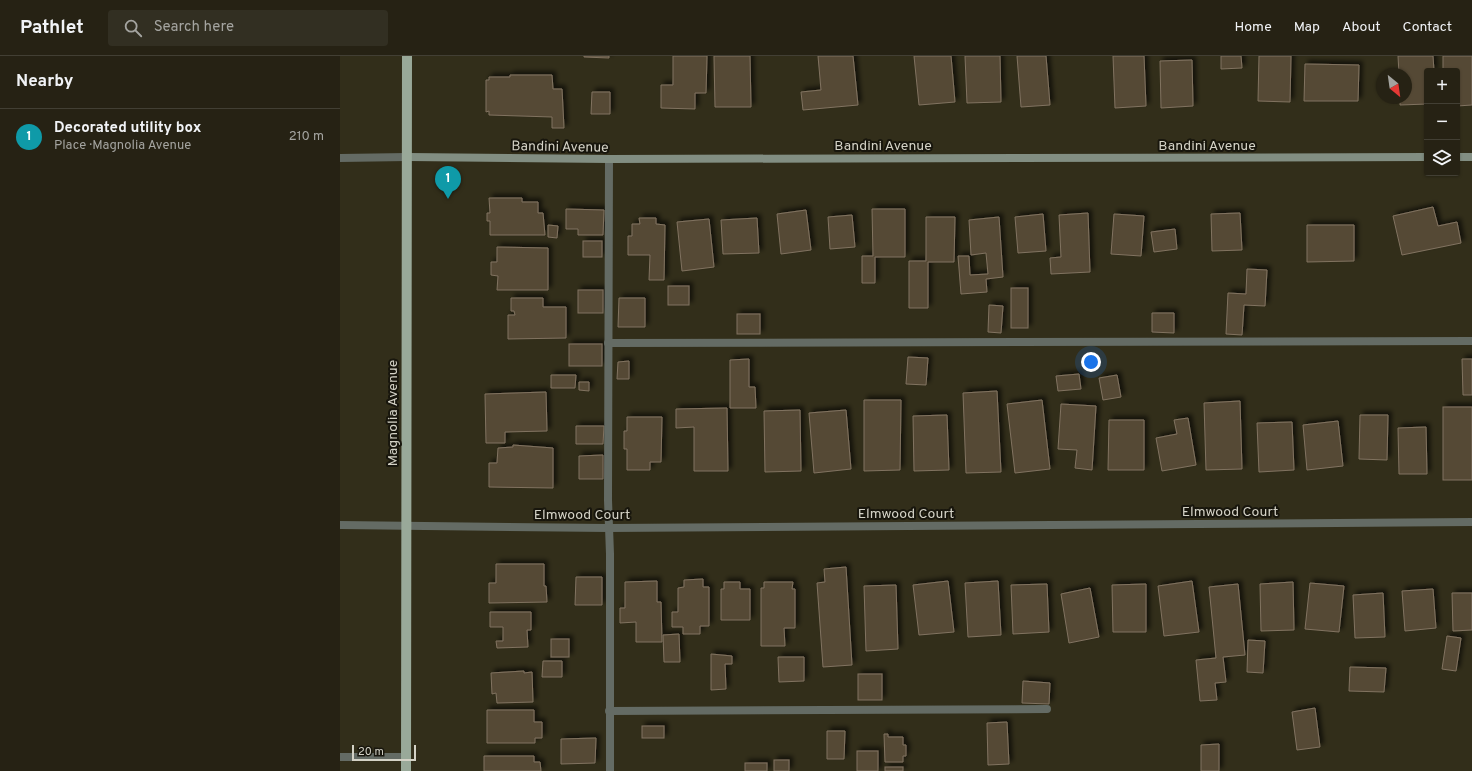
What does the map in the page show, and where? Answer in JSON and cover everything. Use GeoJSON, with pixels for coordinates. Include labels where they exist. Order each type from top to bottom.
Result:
{"type":"FeatureCollection","features":[{"type":"Feature","properties":{"kind":"main road","name":"Magnolia Avenue"},"geometry":{"type":"LineString","coordinates":[[406,771],[407,56]]}},
{"type":"Feature","properties":{"kind":"street","name":"Bandini Avenue"},"geometry":{"type":"LineString","coordinates":[[340,158],[408,157],[609,159],[1424,157]]}},
{"type":"Feature","properties":{"kind":"street"},"geometry":{"type":"LineString","coordinates":[[1460,157],[1472,157]]}},
{"type":"Feature","properties":{"kind":"street"},"geometry":{"type":"LineString","coordinates":[[609,159],[608,528],[610,554],[610,771]]}},
{"type":"Feature","properties":{"kind":"street"},"geometry":{"type":"LineString","coordinates":[[608,343],[1472,340]]}},
{"type":"Feature","properties":{"kind":"street","name":"Elmwood Court"},"geometry":{"type":"LineString","coordinates":[[340,525],[608,528],[1472,522]]}},
{"type":"Feature","properties":{"kind":"street"},"geometry":{"type":"LineString","coordinates":[[609,711],[1047,709]]}},
{"type":"Feature","properties":{"kind":"street"},"geometry":{"type":"LineString","coordinates":[[340,757],[406,757]]}},
{"type":"Feature","properties":{"kind":"building"},"geometry":{"type":"Polygon","coordinates":[[[609,56],[609,58],[584,57],[609,56]]]}},
{"type":"Feature","properties":{"kind":"building"},"geometry":{"type":"Polygon","coordinates":[[[673,56],[707,56],[706,93],[695,93],[695,109],[661,108],[661,85],[673,85],[673,56]]]}},
{"type":"Feature","properties":{"kind":"building"},"geometry":{"type":"Polygon","coordinates":[[[714,56],[750,56],[751,107],[715,107],[714,56]]]}},
{"type":"Feature","properties":{"kind":"building"},"geometry":{"type":"Polygon","coordinates":[[[818,56],[853,56],[858,105],[803,110],[801,92],[821,90],[818,56]]]}},
{"type":"Feature","properties":{"kind":"building"},"geometry":{"type":"Polygon","coordinates":[[[914,56],[951,56],[955,102],[919,105],[914,56]]]}},
{"type":"Feature","properties":{"kind":"building"},"geometry":{"type":"Polygon","coordinates":[[[965,56],[1000,56],[1001,102],[967,103],[965,56]]]}},
{"type":"Feature","properties":{"kind":"building"},"geometry":{"type":"Polygon","coordinates":[[[1017,56],[1046,56],[1050,105],[1021,107],[1017,56]]]}},
{"type":"Feature","properties":{"kind":"building"},"geometry":{"type":"Polygon","coordinates":[[[1113,56],[1144,56],[1146,106],[1115,108],[1113,56]]]}},
{"type":"Feature","properties":{"kind":"building"},"geometry":{"type":"Polygon","coordinates":[[[1221,56],[1241,56],[1242,68],[1221,69],[1221,56]]]}},
{"type":"Feature","properties":{"kind":"building"},"geometry":{"type":"Polygon","coordinates":[[[1259,56],[1291,56],[1290,102],[1258,101],[1259,56]]]}},
{"type":"Feature","properties":{"kind":"building"},"geometry":{"type":"Polygon","coordinates":[[[1398,56],[1433,56],[1434,68],[1424,68],[1424,104],[1400,105],[1412,104],[1412,68],[1399,68],[1398,56]]]}},
{"type":"Feature","properties":{"kind":"building"},"geometry":{"type":"Polygon","coordinates":[[[1443,56],[1472,56],[1472,105],[1460,106],[1460,68],[1443,68],[1443,56]]]}},
{"type":"Feature","properties":{"kind":"building"},"geometry":{"type":"Polygon","coordinates":[[[1192,60],[1193,106],[1161,108],[1160,61],[1192,60]]]}},
{"type":"Feature","properties":{"kind":"building"},"geometry":{"type":"Polygon","coordinates":[[[1305,64],[1359,65],[1358,101],[1304,101],[1305,64]]]}},
{"type":"Feature","properties":{"kind":"building"},"geometry":{"type":"Polygon","coordinates":[[[510,75],[552,75],[553,89],[562,89],[564,128],[552,128],[552,117],[489,115],[489,111],[486,112],[486,80],[489,80],[489,77],[510,77],[510,75]]]}},
{"type":"Feature","properties":{"kind":"building"},"geometry":{"type":"Polygon","coordinates":[[[592,92],[610,92],[610,114],[591,114],[592,92]]]}},
{"type":"Feature","properties":{"kind":"building"},"geometry":{"type":"Polygon","coordinates":[[[489,198],[522,198],[522,202],[538,202],[538,213],[543,213],[545,235],[490,235],[490,221],[487,221],[487,213],[490,213],[489,198]]]}},
{"type":"Feature","properties":{"kind":"building"},"geometry":{"type":"Polygon","coordinates":[[[1433,207],[1438,226],[1457,222],[1461,243],[1402,255],[1393,216],[1433,207]]]}},
{"type":"Feature","properties":{"kind":"building"},"geometry":{"type":"Polygon","coordinates":[[[566,209],[604,210],[603,235],[578,235],[578,229],[566,229],[566,209]]]}},
{"type":"Feature","properties":{"kind":"building"},"geometry":{"type":"Polygon","coordinates":[[[872,209],[905,209],[905,257],[875,257],[875,283],[862,283],[862,256],[873,256],[872,209]]]}},
{"type":"Feature","properties":{"kind":"building"},"geometry":{"type":"Polygon","coordinates":[[[806,210],[811,250],[781,254],[777,214],[806,210]]]}},
{"type":"Feature","properties":{"kind":"building"},"geometry":{"type":"Polygon","coordinates":[[[1088,213],[1090,272],[1051,274],[1050,258],[1061,257],[1059,215],[1088,213]]]}},
{"type":"Feature","properties":{"kind":"building"},"geometry":{"type":"Polygon","coordinates":[[[1240,213],[1242,250],[1212,251],[1211,214],[1240,213]]]}},
{"type":"Feature","properties":{"kind":"building"},"geometry":{"type":"Polygon","coordinates":[[[1043,214],[1046,251],[1018,253],[1015,217],[1043,214]]]}},
{"type":"Feature","properties":{"kind":"building"},"geometry":{"type":"Polygon","coordinates":[[[1114,214],[1144,216],[1141,256],[1111,254],[1114,214]]]}},
{"type":"Feature","properties":{"kind":"building"},"geometry":{"type":"Polygon","coordinates":[[[852,215],[855,247],[830,249],[828,217],[852,215]]]}},
{"type":"Feature","properties":{"kind":"building"},"geometry":{"type":"Polygon","coordinates":[[[926,217],[955,217],[954,262],[928,262],[928,308],[909,308],[909,261],[926,261],[926,217]]]}},
{"type":"Feature","properties":{"kind":"building"},"geometry":{"type":"Polygon","coordinates":[[[999,217],[1003,277],[986,279],[987,292],[961,294],[958,256],[969,256],[970,275],[988,274],[986,253],[971,255],[969,220],[999,217]]]}},
{"type":"Feature","properties":{"kind":"building"},"geometry":{"type":"Polygon","coordinates":[[[639,218],[656,218],[656,224],[665,225],[664,280],[649,280],[650,255],[628,255],[628,236],[632,236],[632,224],[640,224],[639,218]]]}},
{"type":"Feature","properties":{"kind":"building"},"geometry":{"type":"Polygon","coordinates":[[[757,218],[759,253],[723,254],[721,220],[757,218]]]}},
{"type":"Feature","properties":{"kind":"building"},"geometry":{"type":"Polygon","coordinates":[[[709,219],[714,267],[682,271],[677,222],[709,219]]]}},
{"type":"Feature","properties":{"kind":"building"},"geometry":{"type":"Polygon","coordinates":[[[548,225],[558,226],[557,238],[548,237],[548,225]]]}},
{"type":"Feature","properties":{"kind":"building"},"geometry":{"type":"Polygon","coordinates":[[[1307,225],[1354,225],[1354,261],[1307,262],[1307,225]]]}},
{"type":"Feature","properties":{"kind":"building"},"geometry":{"type":"Polygon","coordinates":[[[1175,229],[1177,249],[1154,252],[1151,232],[1175,229]]]}},
{"type":"Feature","properties":{"kind":"building"},"geometry":{"type":"Polygon","coordinates":[[[583,241],[602,241],[602,257],[583,257],[583,241]]]}},
{"type":"Feature","properties":{"kind":"building"},"geometry":{"type":"Polygon","coordinates":[[[497,247],[548,248],[548,290],[497,290],[498,276],[491,275],[491,262],[497,262],[497,247]]]}},
{"type":"Feature","properties":{"kind":"building"},"geometry":{"type":"Polygon","coordinates":[[[1247,269],[1267,270],[1265,306],[1244,305],[1242,335],[1226,334],[1228,293],[1246,294],[1247,269]]]}},
{"type":"Feature","properties":{"kind":"building"},"geometry":{"type":"Polygon","coordinates":[[[668,286],[689,286],[689,305],[668,305],[668,286]]]}},
{"type":"Feature","properties":{"kind":"building"},"geometry":{"type":"Polygon","coordinates":[[[1011,288],[1028,288],[1028,328],[1011,328],[1011,288]]]}},
{"type":"Feature","properties":{"kind":"building"},"geometry":{"type":"Polygon","coordinates":[[[578,290],[603,290],[603,313],[578,313],[578,290]]]}},
{"type":"Feature","properties":{"kind":"building"},"geometry":{"type":"Polygon","coordinates":[[[511,298],[543,298],[543,307],[566,307],[566,338],[508,339],[508,315],[515,315],[514,311],[511,311],[511,298]]]}},
{"type":"Feature","properties":{"kind":"building"},"geometry":{"type":"Polygon","coordinates":[[[619,298],[645,298],[645,327],[618,327],[619,298]]]}},
{"type":"Feature","properties":{"kind":"building"},"geometry":{"type":"Polygon","coordinates":[[[989,305],[1003,306],[1001,333],[988,332],[989,305]]]}},
{"type":"Feature","properties":{"kind":"building"},"geometry":{"type":"Polygon","coordinates":[[[1152,313],[1174,313],[1174,333],[1152,332],[1152,313]]]}},
{"type":"Feature","properties":{"kind":"building"},"geometry":{"type":"Polygon","coordinates":[[[737,314],[760,314],[760,334],[737,334],[737,314]]]}},
{"type":"Feature","properties":{"kind":"building"},"geometry":{"type":"Polygon","coordinates":[[[569,344],[602,344],[602,366],[569,366],[569,344]]]}},
{"type":"Feature","properties":{"kind":"building"},"geometry":{"type":"Polygon","coordinates":[[[908,357],[928,358],[926,385],[906,384],[908,357]]]}},
{"type":"Feature","properties":{"kind":"building"},"geometry":{"type":"Polygon","coordinates":[[[749,359],[749,387],[755,387],[756,408],[730,408],[730,360],[749,359]]]}},
{"type":"Feature","properties":{"kind":"building"},"geometry":{"type":"Polygon","coordinates":[[[1462,359],[1472,359],[1472,395],[1463,395],[1462,359]]]}},
{"type":"Feature","properties":{"kind":"building"},"geometry":{"type":"Polygon","coordinates":[[[629,361],[629,379],[617,379],[618,362],[629,361]]]}},
{"type":"Feature","properties":{"kind":"building"},"geometry":{"type":"Polygon","coordinates":[[[1079,374],[1081,389],[1058,391],[1056,376],[1079,374]]]}},
{"type":"Feature","properties":{"kind":"building"},"geometry":{"type":"Polygon","coordinates":[[[551,375],[576,375],[575,388],[551,388],[551,375]]]}},
{"type":"Feature","properties":{"kind":"building"},"geometry":{"type":"Polygon","coordinates":[[[1117,375],[1121,397],[1103,400],[1099,378],[1117,375]]]}},
{"type":"Feature","properties":{"kind":"building"},"geometry":{"type":"Polygon","coordinates":[[[579,382],[589,382],[589,391],[579,390],[579,382]]]}},
{"type":"Feature","properties":{"kind":"building"},"geometry":{"type":"Polygon","coordinates":[[[997,391],[1001,472],[966,473],[963,393],[997,391]]]}},
{"type":"Feature","properties":{"kind":"building"},"geometry":{"type":"Polygon","coordinates":[[[546,392],[547,431],[505,432],[505,443],[486,443],[485,394],[546,392]]]}},
{"type":"Feature","properties":{"kind":"building"},"geometry":{"type":"Polygon","coordinates":[[[864,400],[901,400],[900,470],[864,471],[864,400]]]}},
{"type":"Feature","properties":{"kind":"building"},"geometry":{"type":"Polygon","coordinates":[[[1042,400],[1050,469],[1015,473],[1007,404],[1042,400]]]}},
{"type":"Feature","properties":{"kind":"building"},"geometry":{"type":"Polygon","coordinates":[[[1240,401],[1242,469],[1206,470],[1204,403],[1240,401]]]}},
{"type":"Feature","properties":{"kind":"building"},"geometry":{"type":"Polygon","coordinates":[[[1061,404],[1096,406],[1092,470],[1075,468],[1077,450],[1058,449],[1061,404]]]}},
{"type":"Feature","properties":{"kind":"building"},"geometry":{"type":"Polygon","coordinates":[[[1443,407],[1472,407],[1472,480],[1443,480],[1443,407]]]}},
{"type":"Feature","properties":{"kind":"building"},"geometry":{"type":"Polygon","coordinates":[[[727,408],[728,471],[694,471],[694,427],[676,428],[676,409],[727,408]]]}},
{"type":"Feature","properties":{"kind":"building"},"geometry":{"type":"Polygon","coordinates":[[[800,410],[801,471],[765,472],[764,411],[800,410]]]}},
{"type":"Feature","properties":{"kind":"building"},"geometry":{"type":"Polygon","coordinates":[[[846,410],[851,469],[814,473],[809,413],[846,410]]]}},
{"type":"Feature","properties":{"kind":"building"},"geometry":{"type":"Polygon","coordinates":[[[947,415],[949,470],[914,471],[913,416],[947,415]]]}},
{"type":"Feature","properties":{"kind":"building"},"geometry":{"type":"Polygon","coordinates":[[[1360,415],[1388,415],[1387,460],[1359,459],[1360,415]]]}},
{"type":"Feature","properties":{"kind":"building"},"geometry":{"type":"Polygon","coordinates":[[[627,417],[662,417],[661,462],[650,462],[650,470],[627,470],[627,449],[624,449],[624,431],[627,431],[627,417]]]}},
{"type":"Feature","properties":{"kind":"building"},"geometry":{"type":"Polygon","coordinates":[[[1188,418],[1196,465],[1162,471],[1156,438],[1177,434],[1174,420],[1188,418]]]}},
{"type":"Feature","properties":{"kind":"building"},"geometry":{"type":"Polygon","coordinates":[[[1109,420],[1144,420],[1144,470],[1108,470],[1109,420]]]}},
{"type":"Feature","properties":{"kind":"building"},"geometry":{"type":"Polygon","coordinates":[[[1338,421],[1343,466],[1307,470],[1303,425],[1338,421]]]}},
{"type":"Feature","properties":{"kind":"building"},"geometry":{"type":"Polygon","coordinates":[[[1292,422],[1294,470],[1259,472],[1257,423],[1292,422]]]}},
{"type":"Feature","properties":{"kind":"building"},"geometry":{"type":"Polygon","coordinates":[[[576,426],[604,426],[603,444],[576,444],[576,426]]]}},
{"type":"Feature","properties":{"kind":"building"},"geometry":{"type":"Polygon","coordinates":[[[1426,427],[1427,474],[1399,474],[1398,428],[1426,427]]]}},
{"type":"Feature","properties":{"kind":"building"},"geometry":{"type":"Polygon","coordinates":[[[513,445],[553,448],[553,488],[489,487],[489,463],[497,463],[498,448],[513,447],[513,445]]]}},
{"type":"Feature","properties":{"kind":"building"},"geometry":{"type":"Polygon","coordinates":[[[603,455],[603,479],[579,479],[579,456],[603,455]]]}},
{"type":"Feature","properties":{"kind":"building"},"geometry":{"type":"Polygon","coordinates":[[[496,564],[544,564],[544,586],[546,586],[547,602],[489,603],[489,583],[496,583],[496,564]]]}},
{"type":"Feature","properties":{"kind":"building"},"geometry":{"type":"Polygon","coordinates":[[[846,567],[852,665],[823,667],[817,583],[825,582],[824,569],[846,567]]]}},
{"type":"Feature","properties":{"kind":"building"},"geometry":{"type":"Polygon","coordinates":[[[576,577],[602,577],[602,605],[575,605],[576,577]]]}},
{"type":"Feature","properties":{"kind":"building"},"geometry":{"type":"Polygon","coordinates":[[[703,579],[703,587],[709,587],[709,626],[700,626],[700,634],[683,634],[683,627],[672,627],[672,612],[678,612],[678,588],[684,587],[684,580],[703,579]]]}},
{"type":"Feature","properties":{"kind":"building"},"geometry":{"type":"Polygon","coordinates":[[[657,581],[657,602],[661,602],[662,642],[636,642],[636,622],[620,623],[620,608],[625,608],[625,582],[657,581]]]}},
{"type":"Feature","properties":{"kind":"building"},"geometry":{"type":"Polygon","coordinates":[[[948,581],[954,632],[919,635],[913,585],[948,581]]]}},
{"type":"Feature","properties":{"kind":"building"},"geometry":{"type":"Polygon","coordinates":[[[998,581],[1001,635],[968,637],[965,583],[998,581]]]}},
{"type":"Feature","properties":{"kind":"building"},"geometry":{"type":"Polygon","coordinates":[[[1192,581],[1199,632],[1164,636],[1158,586],[1192,581]]]}},
{"type":"Feature","properties":{"kind":"building"},"geometry":{"type":"Polygon","coordinates":[[[724,582],[740,582],[740,589],[750,589],[750,620],[721,620],[721,589],[724,589],[724,582]]]}},
{"type":"Feature","properties":{"kind":"building"},"geometry":{"type":"Polygon","coordinates":[[[764,582],[793,582],[792,589],[795,589],[795,628],[784,628],[785,646],[761,646],[761,588],[764,588],[764,582]]]}},
{"type":"Feature","properties":{"kind":"building"},"geometry":{"type":"Polygon","coordinates":[[[1293,582],[1294,630],[1261,631],[1260,584],[1293,582]]]}},
{"type":"Feature","properties":{"kind":"building"},"geometry":{"type":"Polygon","coordinates":[[[1310,583],[1344,586],[1339,632],[1305,629],[1310,583]]]}},
{"type":"Feature","properties":{"kind":"building"},"geometry":{"type":"Polygon","coordinates":[[[1047,584],[1049,632],[1013,634],[1011,585],[1047,584]]]}},
{"type":"Feature","properties":{"kind":"building"},"geometry":{"type":"Polygon","coordinates":[[[1146,584],[1146,632],[1113,632],[1112,585],[1146,584]]]}},
{"type":"Feature","properties":{"kind":"building"},"geometry":{"type":"Polygon","coordinates":[[[1238,584],[1245,655],[1223,657],[1226,682],[1215,683],[1217,700],[1200,701],[1196,660],[1216,658],[1209,587],[1238,584]]]}},
{"type":"Feature","properties":{"kind":"building"},"geometry":{"type":"Polygon","coordinates":[[[896,585],[898,649],[866,651],[864,586],[896,585]]]}},
{"type":"Feature","properties":{"kind":"building"},"geometry":{"type":"Polygon","coordinates":[[[1090,588],[1099,637],[1069,643],[1061,594],[1090,588]]]}},
{"type":"Feature","properties":{"kind":"building"},"geometry":{"type":"Polygon","coordinates":[[[1433,589],[1436,628],[1405,631],[1402,591],[1433,589]]]}},
{"type":"Feature","properties":{"kind":"building"},"geometry":{"type":"Polygon","coordinates":[[[1383,593],[1385,637],[1355,638],[1353,595],[1383,593]]]}},
{"type":"Feature","properties":{"kind":"building"},"geometry":{"type":"Polygon","coordinates":[[[1452,593],[1472,593],[1472,630],[1453,631],[1452,593]]]}},
{"type":"Feature","properties":{"kind":"building"},"geometry":{"type":"Polygon","coordinates":[[[490,612],[531,612],[531,630],[527,630],[528,647],[497,648],[496,641],[503,641],[503,627],[490,627],[490,612]]]}},
{"type":"Feature","properties":{"kind":"building"},"geometry":{"type":"Polygon","coordinates":[[[679,634],[680,662],[664,662],[663,635],[679,634]]]}},
{"type":"Feature","properties":{"kind":"building"},"geometry":{"type":"Polygon","coordinates":[[[1447,636],[1461,638],[1456,671],[1442,669],[1447,636]]]}},
{"type":"Feature","properties":{"kind":"building"},"geometry":{"type":"Polygon","coordinates":[[[551,639],[569,639],[569,657],[551,657],[551,639]]]}},
{"type":"Feature","properties":{"kind":"building"},"geometry":{"type":"Polygon","coordinates":[[[1248,640],[1265,641],[1263,673],[1247,672],[1248,640]]]}},
{"type":"Feature","properties":{"kind":"building"},"geometry":{"type":"Polygon","coordinates":[[[711,654],[732,656],[732,664],[725,664],[726,689],[711,690],[711,654]]]}},
{"type":"Feature","properties":{"kind":"building"},"geometry":{"type":"Polygon","coordinates":[[[778,657],[804,657],[804,681],[779,682],[778,657]]]}},
{"type":"Feature","properties":{"kind":"building"},"geometry":{"type":"Polygon","coordinates":[[[543,661],[562,661],[562,677],[542,677],[543,661]]]}},
{"type":"Feature","properties":{"kind":"building"},"geometry":{"type":"Polygon","coordinates":[[[1350,667],[1386,668],[1384,692],[1349,691],[1350,667]]]}},
{"type":"Feature","properties":{"kind":"building"},"geometry":{"type":"Polygon","coordinates":[[[524,671],[524,673],[532,672],[533,702],[497,703],[496,693],[492,694],[491,673],[524,671]]]}},
{"type":"Feature","properties":{"kind":"building"},"geometry":{"type":"Polygon","coordinates":[[[858,674],[882,674],[882,700],[858,700],[858,674]]]}},
{"type":"Feature","properties":{"kind":"building"},"geometry":{"type":"Polygon","coordinates":[[[1023,681],[1050,683],[1049,704],[1022,703],[1023,681]]]}},
{"type":"Feature","properties":{"kind":"building"},"geometry":{"type":"Polygon","coordinates":[[[1315,708],[1320,747],[1297,750],[1292,712],[1315,708]]]}},
{"type":"Feature","properties":{"kind":"building"},"geometry":{"type":"Polygon","coordinates":[[[487,710],[534,710],[534,722],[542,722],[542,738],[535,738],[535,743],[487,743],[487,710]]]}},
{"type":"Feature","properties":{"kind":"building"},"geometry":{"type":"Polygon","coordinates":[[[1007,722],[1009,764],[988,765],[987,723],[1007,722]]]}},
{"type":"Feature","properties":{"kind":"building"},"geometry":{"type":"Polygon","coordinates":[[[642,726],[664,726],[664,738],[642,738],[642,726]]]}},
{"type":"Feature","properties":{"kind":"building"},"geometry":{"type":"Polygon","coordinates":[[[827,731],[845,731],[844,759],[827,759],[827,731]]]}},
{"type":"Feature","properties":{"kind":"building"},"geometry":{"type":"Polygon","coordinates":[[[884,734],[888,734],[888,737],[903,737],[903,745],[906,745],[906,756],[903,756],[903,762],[885,762],[884,734]]]}},
{"type":"Feature","properties":{"kind":"building"},"geometry":{"type":"Polygon","coordinates":[[[596,738],[595,763],[561,764],[561,739],[596,738]]]}},
{"type":"Feature","properties":{"kind":"building"},"geometry":{"type":"Polygon","coordinates":[[[1219,744],[1219,771],[1201,771],[1201,745],[1219,744]]]}},
{"type":"Feature","properties":{"kind":"building"},"geometry":{"type":"Polygon","coordinates":[[[857,751],[878,751],[878,771],[857,771],[857,751]]]}},
{"type":"Feature","properties":{"kind":"building"},"geometry":{"type":"Polygon","coordinates":[[[484,756],[534,756],[534,762],[540,762],[541,771],[484,771],[484,756]]]}},
{"type":"Feature","properties":{"kind":"building"},"geometry":{"type":"Polygon","coordinates":[[[774,760],[789,760],[789,771],[774,771],[774,760]]]}},
{"type":"Feature","properties":{"kind":"building"},"geometry":{"type":"Polygon","coordinates":[[[745,763],[767,763],[767,771],[745,771],[745,763]]]}},
{"type":"Feature","properties":{"kind":"building"},"geometry":{"type":"Polygon","coordinates":[[[885,767],[903,767],[903,771],[885,771],[885,767]]]}},
{"type":"Feature","properties":{"kind":"place","name":"Decorated utility box"},"geometry":{"type":"Point","coordinates":[448,199]}}]}
